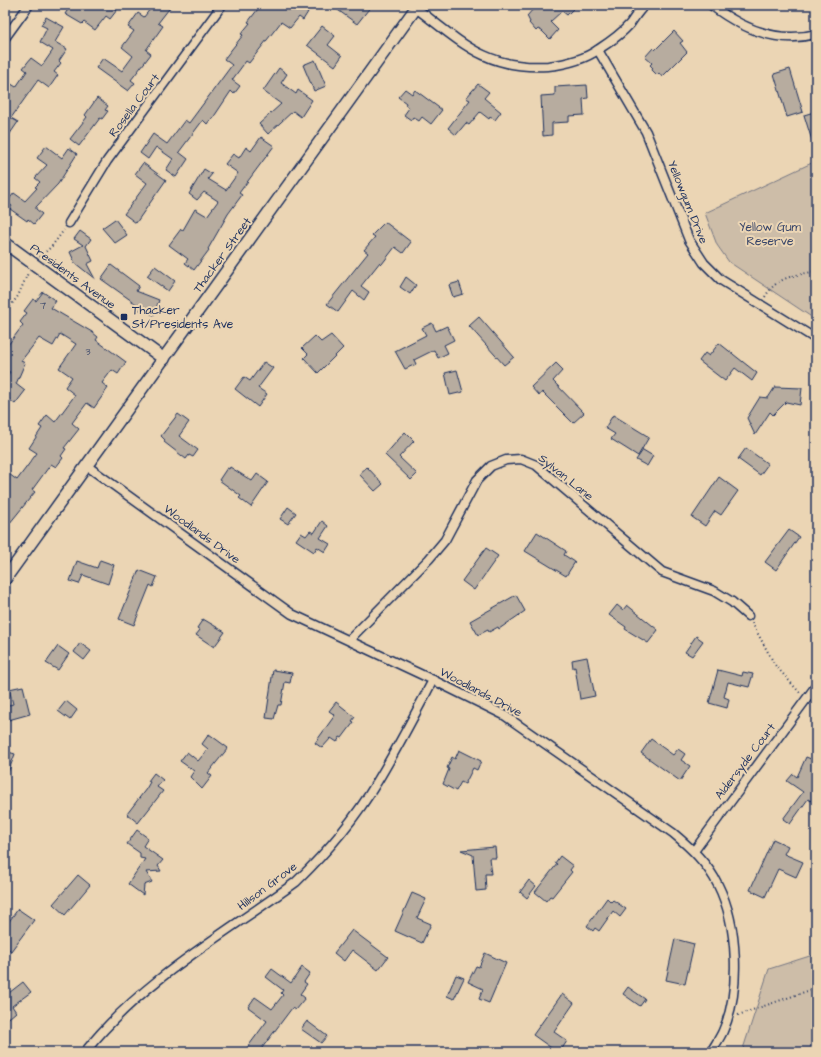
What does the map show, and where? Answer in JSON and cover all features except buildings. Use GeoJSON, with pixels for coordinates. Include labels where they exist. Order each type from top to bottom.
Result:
{"type":"FeatureCollection","features":[{"type":"Feature","properties":{"kind":"street"},"geometry":{"type":"LineString","coordinates":[[5,38],[29,5]]}},
{"type":"Feature","properties":{"kind":"street","name":"Rosella Court"},"geometry":{"type":"LineString","coordinates":[[69,223],[107,161],[222,5]]}},
{"type":"Feature","properties":{"kind":"street"},"geometry":{"type":"LineString","coordinates":[[417,7],[460,43],[494,60],[528,66],[565,64],[598,50],[629,24],[645,5]]}},
{"type":"Feature","properties":{"kind":"street"},"geometry":{"type":"LineString","coordinates":[[711,5],[724,15],[757,32],[788,37],[802,37],[816,34]]}},
{"type":"Feature","properties":{"kind":"street","name":"Thacker Street"},"geometry":{"type":"LineString","coordinates":[[5,579],[417,7]]}},
{"type":"Feature","properties":{"kind":"street","name":"Yellowgum Drive"},"geometry":{"type":"LineString","coordinates":[[598,50],[646,132],[689,240],[704,263],[721,280],[816,339]]}},
{"type":"Feature","properties":{"kind":"street","name":"Presidents Avenue"},"geometry":{"type":"LineString","coordinates":[[5,243],[164,359]]}},
{"type":"Feature","properties":{"kind":"street","name":"Sylvan Lane"},"geometry":{"type":"LineString","coordinates":[[349,640],[429,559],[445,540],[478,480],[491,466],[506,460],[521,459],[536,465],[662,572],[714,591],[732,602],[748,616]]}},
{"type":"Feature","properties":{"kind":"street","name":"Woodlands Drive"},"geometry":{"type":"LineString","coordinates":[[87,466],[292,614],[504,715],[673,833],[694,850],[718,885],[730,914],[735,972],[733,999],[723,1031],[711,1052]]}},
{"type":"Feature","properties":{"kind":"street","name":"Hillson Grove"},"geometry":{"type":"LineString","coordinates":[[85,1052],[120,1013],[158,980],[296,882],[312,867],[326,851],[377,783],[433,680]]}},
{"type":"Feature","properties":{"kind":"street","name":"Aldersyde Court"},"geometry":{"type":"LineString","coordinates":[[694,850],[816,686]]}},
{"type":"Feature","properties":{"kind":"path"},"geometry":{"type":"LineString","coordinates":[[5,313],[18,296],[34,264],[52,246],[69,223]]}},
{"type":"Feature","properties":{"kind":"path"},"geometry":{"type":"LineString","coordinates":[[760,305],[773,285],[786,278],[816,272]]}},
{"type":"Feature","properties":{"kind":"path"},"geometry":{"type":"LineString","coordinates":[[748,616],[774,665],[806,699]]}},
{"type":"Feature","properties":{"kind":"path"},"geometry":{"type":"LineString","coordinates":[[736,1015],[816,988]]}},
{"type":"Feature","properties":{"kind":"green space","name":"Yellow Gum Reserve"},"geometry":{"type":"Polygon","coordinates":[[[816,161],[816,320],[729,262],[717,245],[705,213],[816,161]]]}},
{"type":"Feature","properties":{"kind":"green space"},"geometry":{"type":"Polygon","coordinates":[[[816,954],[816,1052],[742,1052],[769,969],[816,954]]]}},
{"type":"Feature","properties":{"kind":"place","name":"Thacker St/Presidents Ave"},"geometry":{"type":"Point","coordinates":[124,317]}}]}
